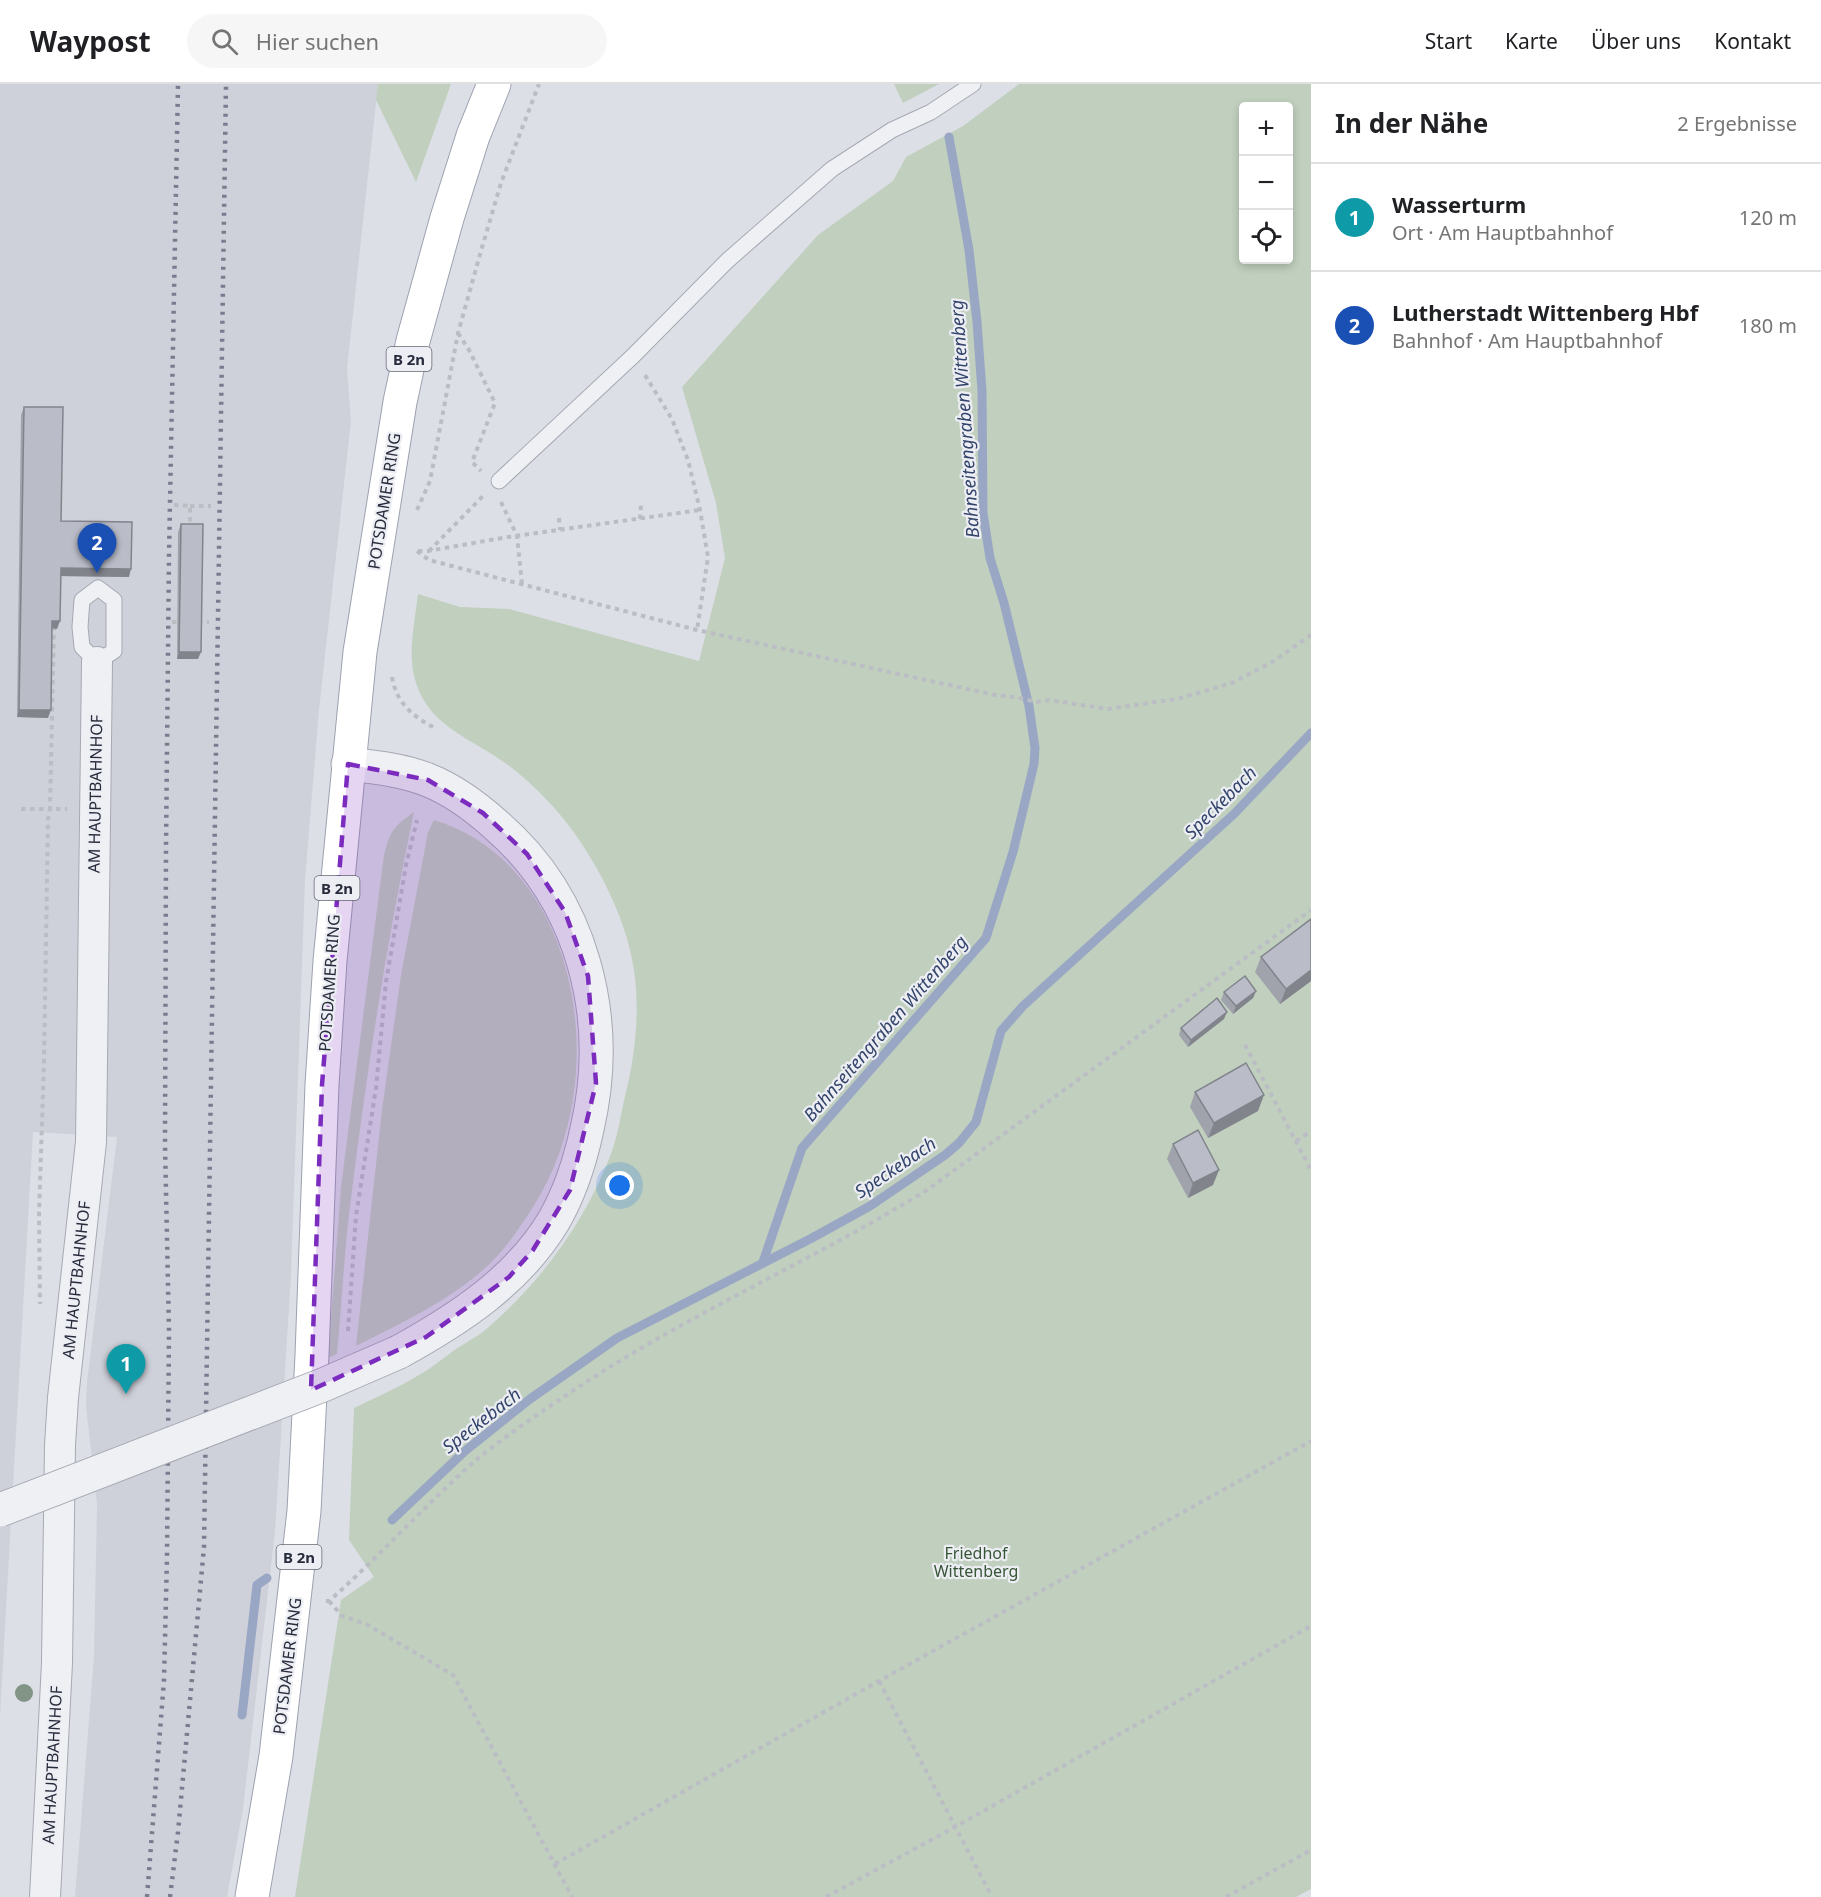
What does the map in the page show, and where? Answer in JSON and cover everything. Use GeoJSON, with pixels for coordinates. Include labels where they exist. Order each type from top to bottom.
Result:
{"type":"FeatureCollection","features":[{"type":"Feature","properties":{"kind":"main road","name":"POTSDAMER RING"},"geometry":{"type":"LineString","coordinates":[[252,1897],[276,1756],[295,1602],[309,1432],[322,1085],[329,972],[362,642],[402,392],[424,296],[473,136],[494,84]]}},
{"type":"Feature","properties":{"kind":"street","name":"AM HAUPTBAHNHOF"},"geometry":{"type":"LineString","coordinates":[[45,1897],[57,1663],[60,1445],[63,1398],[91,1143],[94,810],[98,662]]}},
{"type":"Feature","properties":{"kind":"street"},"geometry":{"type":"LineString","coordinates":[[0,1510],[323,1385],[399,1352],[455,1320],[482,1300],[515,1270],[533,1250],[570,1190],[590,1120],[596,1083],[594,1011],[588,976],[578,942],[565,912],[527,854],[483,813],[456,794],[428,780],[393,769],[348,764]]}},
{"type":"Feature","properties":{"kind":"lane"},"geometry":{"type":"LineString","coordinates":[[495,490],[727,261],[832,169],[892,130],[931,112],[973,84]]}},
{"type":"Feature","properties":{"kind":"path"},"geometry":{"type":"LineString","coordinates":[[415,517],[430,481],[458,333],[501,183],[539,84]]}},
{"type":"Feature","properties":{"kind":"path"},"geometry":{"type":"LineString","coordinates":[[458,333],[495,403],[472,462]]}},
{"type":"Feature","properties":{"kind":"path"},"geometry":{"type":"LineString","coordinates":[[633,356],[672,419],[688,460],[700,510],[708,557],[697,630]]}},
{"type":"Feature","properties":{"kind":"path"},"geometry":{"type":"LineString","coordinates":[[428,551],[495,490],[517,536],[522,584]]}},
{"type":"Feature","properties":{"kind":"path"},"geometry":{"type":"LineString","coordinates":[[174,505],[211,506]]}},
{"type":"Feature","properties":{"kind":"path"},"geometry":{"type":"LineString","coordinates":[[190,506],[190,525]]}},
{"type":"Feature","properties":{"kind":"path"},"geometry":{"type":"LineString","coordinates":[[640,519],[641,506]]}},
{"type":"Feature","properties":{"kind":"path"},"geometry":{"type":"LineString","coordinates":[[700,510],[417,551],[429,560],[697,630],[995,695],[1108,709],[1177,699],[1232,683],[1274,662],[1311,635]]}},
{"type":"Feature","properties":{"kind":"path"},"geometry":{"type":"LineString","coordinates":[[559,518],[560,530]]}},
{"type":"Feature","properties":{"kind":"path"},"geometry":{"type":"LineString","coordinates":[[50,809],[55,616]]}},
{"type":"Feature","properties":{"kind":"path"},"geometry":{"type":"LineString","coordinates":[[172,622],[209,622]]}},
{"type":"Feature","properties":{"kind":"path"},"geometry":{"type":"LineString","coordinates":[[391,672],[395,693],[406,708],[421,721],[435,728]]}},
{"type":"Feature","properties":{"kind":"path"},"geometry":{"type":"LineString","coordinates":[[21,809],[94,810]]}},
{"type":"Feature","properties":{"kind":"path"},"geometry":{"type":"LineString","coordinates":[[295,1602],[329,1601],[366,1568],[430,1502],[478,1459],[568,1394],[638,1350],[871,1225],[927,1190],[1311,910]]}},
{"type":"Feature","properties":{"kind":"path"},"geometry":{"type":"LineString","coordinates":[[1245,1045],[1311,1170]]}},
{"type":"Feature","properties":{"kind":"path"},"geometry":{"type":"LineString","coordinates":[[1296,1141],[1311,1131]]}},
{"type":"Feature","properties":{"kind":"path"},"geometry":{"type":"LineString","coordinates":[[555,1864],[1311,1441]]}},
{"type":"Feature","properties":{"kind":"path"},"geometry":{"type":"LineString","coordinates":[[329,1601],[342,1617],[366,1624],[453,1675],[572,1897]]}},
{"type":"Feature","properties":{"kind":"path"},"geometry":{"type":"LineString","coordinates":[[826,1897],[955,1827],[1311,1626]]}},
{"type":"Feature","properties":{"kind":"path"},"geometry":{"type":"LineString","coordinates":[[879,1681],[992,1897]]}},
{"type":"Feature","properties":{"kind":"path"},"geometry":{"type":"LineString","coordinates":[[1226,1897],[1311,1850]]}},
{"type":"Feature","properties":{"kind":"highlighted area"},"geometry":{"type":"Polygon","coordinates":[[[348,764],[428,780],[483,813],[527,854],[565,912],[588,976],[596,1083],[570,1190],[533,1250],[509,1277],[426,1337],[311,1390],[322,1085],[348,764]]]}},
{"type":"Feature","properties":{"kind":"shaded area"},"geometry":{"type":"Polygon","coordinates":[[[0,84],[378,84],[347,369],[351,421],[319,710],[305,880],[291,1275],[275,1531],[243,1809],[227,1897],[75,1897],[94,1656],[97,1505],[86,1406],[87,1382],[117,1137],[33,1132],[0,1716],[0,84]]]}},
{"type":"Feature","properties":{"kind":"green space"},"geometry":{"type":"Polygon","coordinates":[[[378,84],[451,84],[416,182],[376,100],[378,84]]]}},
{"type":"Feature","properties":{"kind":"green space"},"geometry":{"type":"Polygon","coordinates":[[[894,84],[939,84],[903,103],[894,84]]]}},
{"type":"Feature","properties":{"kind":"green space","name":"Friedhof Wittenberg"},"geometry":{"type":"Polygon","coordinates":[[[1019,84],[1311,84],[1311,1889],[1296,1897],[295,1897],[341,1600],[374,1577],[349,1540],[354,1408],[420,1375],[490,1326],[528,1288],[562,1246],[590,1200],[612,1151],[629,1080],[636,1028],[635,976],[628,943],[610,894],[584,848],[546,799],[529,783],[512,768],[454,731],[429,709],[420,694],[412,666],[418,594],[460,607],[509,609],[699,661],[725,558],[716,503],[682,387],[818,235],[893,181],[906,157],[963,126],[1019,84]]]}},
{"type":"Feature","properties":{"kind":"green space"},"geometry":{"type":"Polygon","coordinates":[[[414,812],[386,956],[364,1102],[349,1218],[337,1354],[328,1358],[341,1187],[384,855],[388,840],[394,830],[414,812]]]}},
{"type":"Feature","properties":{"kind":"green space"},"geometry":{"type":"Polygon","coordinates":[[[434,820],[477,840],[512,869],[540,906],[559,949],[572,995],[577,1043],[574,1090],[565,1135],[555,1164],[535,1204],[509,1242],[477,1275],[458,1289],[418,1314],[356,1346],[382,1110],[401,975],[428,832],[434,820]]]}},
{"type":"Feature","properties":{"kind":"building"},"geometry":{"type":"Polygon","coordinates":[[[24,407],[63,407],[61,521],[132,522],[131,569],[61,568],[60,621],[52,621],[51,710],[19,710],[24,407]]]}},
{"type":"Feature","properties":{"kind":"building"},"geometry":{"type":"Polygon","coordinates":[[[181,524],[203,524],[201,652],[179,652],[181,524]]]}},
{"type":"Feature","properties":{"kind":"building"},"geometry":{"type":"Polygon","coordinates":[[[1311,919],[1311,970],[1286,989],[1261,957],[1311,919]]]}},
{"type":"Feature","properties":{"kind":"building"},"geometry":{"type":"Polygon","coordinates":[[[1245,976],[1256,991],[1236,1006],[1224,992],[1245,976]]]}},
{"type":"Feature","properties":{"kind":"building"},"geometry":{"type":"Polygon","coordinates":[[[1217,998],[1227,1012],[1191,1040],[1181,1028],[1217,998]]]}},
{"type":"Feature","properties":{"kind":"building"},"geometry":{"type":"Polygon","coordinates":[[[1246,1063],[1264,1095],[1214,1123],[1195,1092],[1246,1063]]]}},
{"type":"Feature","properties":{"kind":"building"},"geometry":{"type":"Polygon","coordinates":[[[1198,1130],[1219,1170],[1193,1183],[1173,1144],[1198,1130]]]}},
{"type":"Feature","properties":{"kind":"waterway","name":"Bahnseitengraben Wittenberg"},"geometry":{"type":"LineString","coordinates":[[763,1262],[802,1148],[986,938],[1013,852],[1034,764],[1035,748],[1029,706],[1004,603],[990,558],[983,513],[982,391],[977,322],[969,250],[949,137]]}},
{"type":"Feature","properties":{"kind":"waterway","name":"Speckebach"},"geometry":{"type":"LineString","coordinates":[[392,1520],[465,1451],[530,1399],[617,1338],[870,1206],[945,1155],[959,1143],[976,1122],[1001,1031],[1023,1006],[1234,814],[1311,733]]}},
{"type":"Feature","properties":{"kind":"waterway","name":"Speckebach"},"geometry":{"type":"LineString","coordinates":[[242,1715],[257,1585],[267,1578]]}},
{"type":"Feature","properties":{"kind":"railway"},"geometry":{"type":"LineString","coordinates":[[147,1897],[164,1680],[167,1557],[169,1331],[165,1145],[166,848],[178,84]]}},
{"type":"Feature","properties":{"kind":"railway"},"geometry":{"type":"LineString","coordinates":[[170,1897],[204,1547],[226,84]]}},
{"type":"Feature","properties":{"kind":"place","name":"Lutherstadt Wittenberg Hbf"},"geometry":{"type":"Point","coordinates":[97,573]}},
{"type":"Feature","properties":{"kind":"place","name":"Wasserturm"},"geometry":{"type":"Point","coordinates":[126,1394]}}]}
